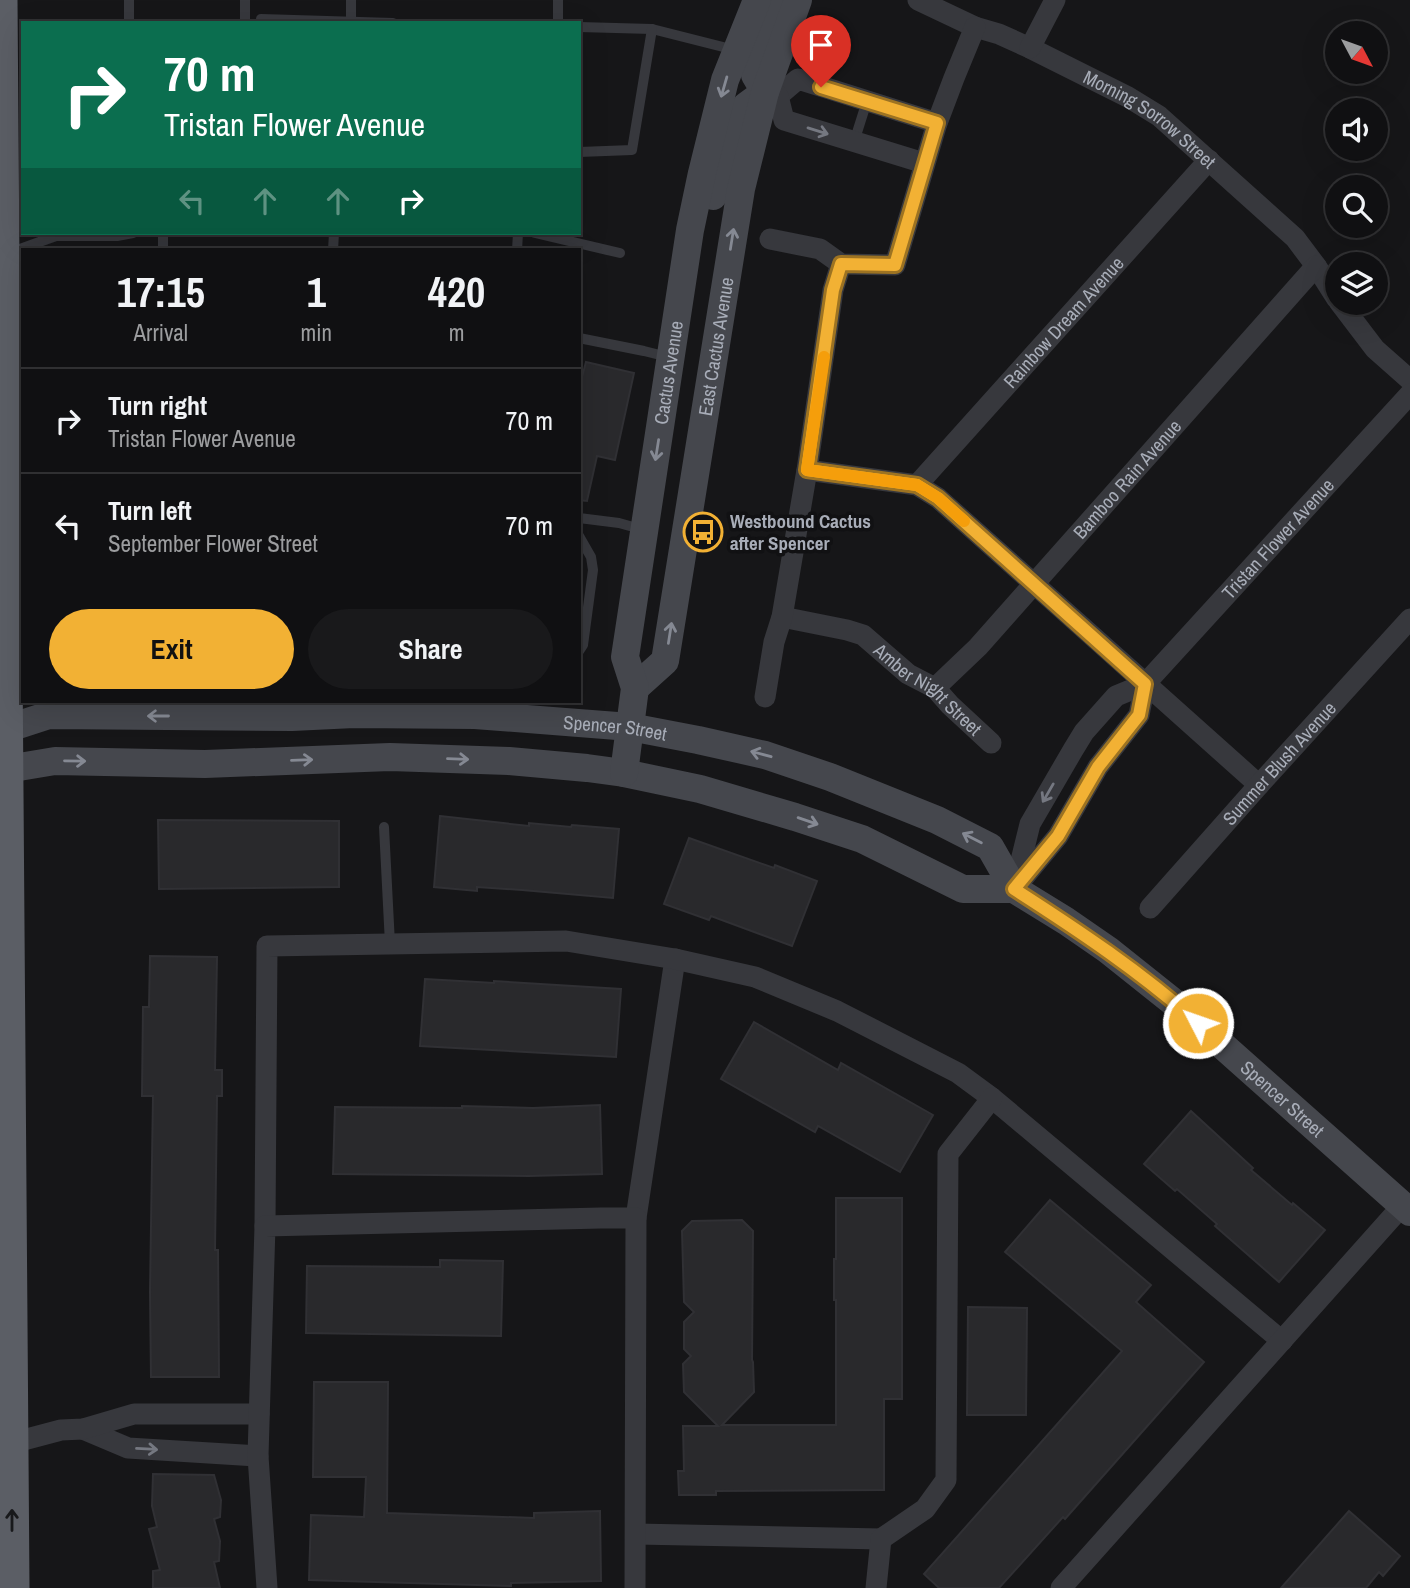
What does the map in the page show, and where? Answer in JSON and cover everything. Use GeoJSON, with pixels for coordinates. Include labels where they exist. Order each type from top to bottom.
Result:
{"type":"FeatureCollection","features":[{"type":"Feature","properties":{"kind":"highway"},"geometry":{"type":"LineString","coordinates":[[1,0],[7,152],[4,256],[3,728],[13,1588]]}},
{"type":"Feature","properties":{"kind":"main road","name":"Cactus Avenue"},"geometry":{"type":"LineString","coordinates":[[627,750],[635,688],[625,657],[691,230],[725,80],[757,0]]}},
{"type":"Feature","properties":{"kind":"main road"},"geometry":{"type":"LineString","coordinates":[[691,230],[710,205],[739,116],[746,106],[771,94],[755,75],[754,64],[776,0]]}},
{"type":"Feature","properties":{"kind":"main road","name":"East Cactus Avenue"},"geometry":{"type":"LineString","coordinates":[[635,688],[665,661],[741,189],[798,0]]}},
{"type":"Feature","properties":{"kind":"main road"},"geometry":{"type":"LineString","coordinates":[[671,358],[689,372],[690,386],[682,453],[686,486],[691,493]]}},
{"type":"Feature","properties":{"kind":"main road","name":"Spencer Street"},"geometry":{"type":"LineString","coordinates":[[3,728],[50,715],[292,717],[354,708],[475,715],[627,750],[700,789],[862,839],[963,889],[1014,889]]}},
{"type":"Feature","properties":{"kind":"main road","name":"Spencer Street"},"geometry":{"type":"LineString","coordinates":[[4,768],[55,761],[205,764],[390,757],[509,761],[587,768],[627,750],[698,740],[765,755],[885,797],[990,847],[1014,889],[1108,950],[1177,1005],[1406,1209]]}},
{"type":"Feature","properties":{"kind":"street"},"geometry":{"type":"LineString","coordinates":[[1030,48],[1055,0]]}},
{"type":"Feature","properties":{"kind":"street","name":"Morning Sorrow Street"},"geometry":{"type":"LineString","coordinates":[[926,2],[975,27],[1030,48],[1149,110],[1175,129],[1295,238],[1325,280]]}},
{"type":"Feature","properties":{"kind":"street"},"geometry":{"type":"LineString","coordinates":[[770,239],[820,249],[841,264],[895,265],[937,123],[975,27]]}},
{"type":"Feature","properties":{"kind":"street"},"geometry":{"type":"LineString","coordinates":[[924,163],[784,120],[771,94],[798,79],[937,123]]}},
{"type":"Feature","properties":{"kind":"street","name":"Rainbow Dream Avenue"},"geometry":{"type":"LineString","coordinates":[[917,485],[1209,160]]}},
{"type":"Feature","properties":{"kind":"street"},"geometry":{"type":"LineString","coordinates":[[765,696],[774,642],[782,617],[807,470],[833,290],[841,264]]}},
{"type":"Feature","properties":{"kind":"street","name":"Bamboo Rain Avenue"},"geometry":{"type":"LineString","coordinates":[[935,688],[978,647],[1316,265]]}},
{"type":"Feature","properties":{"kind":"street","name":"Morning Sorrow Street"},"geometry":{"type":"LineString","coordinates":[[1349,315],[1375,349],[1410,380]]}},
{"type":"Feature","properties":{"kind":"street","name":"Tristan Flower Avenue"},"geometry":{"type":"LineString","coordinates":[[1014,889],[1058,836],[1079,770],[1084,732],[1116,696],[1145,684],[1410,394]]}},
{"type":"Feature","properties":{"kind":"street"},"geometry":{"type":"LineString","coordinates":[[807,470],[917,485],[938,498],[1259,785]]}},
{"type":"Feature","properties":{"kind":"street","name":"Amber Night Street"},"geometry":{"type":"LineString","coordinates":[[782,617],[863,635],[908,674],[935,688],[991,743]]}},
{"type":"Feature","properties":{"kind":"street","name":"Summer Blush Avenue"},"geometry":{"type":"LineString","coordinates":[[1150,908],[1410,619]]}},
{"type":"Feature","properties":{"kind":"street","name":"Tristan Flower Avenue"},"geometry":{"type":"LineString","coordinates":[[1014,889],[1030,824],[1079,770],[1109,752],[1139,715],[1145,684]]}},
{"type":"Feature","properties":{"kind":"street"},"geometry":{"type":"LineString","coordinates":[[267,1588],[258,1456],[265,1226],[267,946],[566,941],[675,959],[755,977],[837,1011],[958,1073],[992,1098],[1282,1341]]}},
{"type":"Feature","properties":{"kind":"street"},"geometry":{"type":"LineString","coordinates":[[635,1588],[636,1218],[675,959]]}},
{"type":"Feature","properties":{"kind":"street"},"geometry":{"type":"LineString","coordinates":[[636,1534],[880,1539],[925,1509],[946,1480],[948,1154],[992,1098]]}},
{"type":"Feature","properties":{"kind":"street"},"geometry":{"type":"LineString","coordinates":[[1061,1588],[1282,1341],[1406,1209]]}},
{"type":"Feature","properties":{"kind":"street"},"geometry":{"type":"LineString","coordinates":[[265,1226],[636,1218]]}},
{"type":"Feature","properties":{"kind":"street"},"geometry":{"type":"LineString","coordinates":[[12,1443],[61,1430],[83,1429],[134,1414],[260,1414]]}},
{"type":"Feature","properties":{"kind":"street"},"geometry":{"type":"LineString","coordinates":[[83,1429],[128,1448],[258,1456]]}},
{"type":"Feature","properties":{"kind":"street"},"geometry":{"type":"LineString","coordinates":[[876,1588],[880,1539]]}},
{"type":"Feature","properties":{"kind":"lane"},"geometry":{"type":"LineString","coordinates":[[129,0],[129,21]]}},
{"type":"Feature","properties":{"kind":"lane"},"geometry":{"type":"LineString","coordinates":[[245,0],[245,21]]}},
{"type":"Feature","properties":{"kind":"lane"},"geometry":{"type":"LineString","coordinates":[[351,0],[351,21]]}},
{"type":"Feature","properties":{"kind":"lane"},"geometry":{"type":"LineString","coordinates":[[558,0],[558,21]]}},
{"type":"Feature","properties":{"kind":"lane"},"geometry":{"type":"LineString","coordinates":[[261,19],[321,21]]}},
{"type":"Feature","properties":{"kind":"lane"},"geometry":{"type":"LineString","coordinates":[[581,27],[652,30],[737,50]]}},
{"type":"Feature","properties":{"kind":"lane"},"geometry":{"type":"LineString","coordinates":[[581,152],[632,150],[652,30]]}},
{"type":"Feature","properties":{"kind":"lane"},"geometry":{"type":"LineString","coordinates":[[854,142],[867,101]]}},
{"type":"Feature","properties":{"kind":"lane"},"geometry":{"type":"LineString","coordinates":[[25,248],[56,236],[122,235]]}},
{"type":"Feature","properties":{"kind":"lane"},"geometry":{"type":"LineString","coordinates":[[544,235],[621,253]]}},
{"type":"Feature","properties":{"kind":"lane"},"geometry":{"type":"LineString","coordinates":[[4,256],[21,249]]}},
{"type":"Feature","properties":{"kind":"lane"},"geometry":{"type":"LineString","coordinates":[[581,338],[671,358]]}},
{"type":"Feature","properties":{"kind":"lane"},"geometry":{"type":"LineString","coordinates":[[581,518],[619,523],[644,530]]}},
{"type":"Feature","properties":{"kind":"lane"},"geometry":{"type":"LineString","coordinates":[[581,540],[591,557],[593,570],[581,648]]}},
{"type":"Feature","properties":{"kind":"lane"},"geometry":{"type":"LineString","coordinates":[[384,827],[390,944]]}},
{"type":"Feature","properties":{"kind":"building"},"geometry":{"type":"Polygon","coordinates":[[[586,362],[634,373],[615,460],[597,456],[587,501],[581,500],[582,377],[586,362]]]}},
{"type":"Feature","properties":{"kind":"building"},"geometry":{"type":"Polygon","coordinates":[[[440,816],[529,826],[529,823],[619,829],[613,898],[477,887],[477,891],[434,887],[440,816]]]}},
{"type":"Feature","properties":{"kind":"building"},"geometry":{"type":"Polygon","coordinates":[[[158,820],[339,821],[339,887],[159,889],[158,820]]]}},
{"type":"Feature","properties":{"kind":"building"},"geometry":{"type":"Polygon","coordinates":[[[689,838],[817,881],[792,946],[711,916],[709,920],[664,904],[689,838]]]}},
{"type":"Feature","properties":{"kind":"building"},"geometry":{"type":"Polygon","coordinates":[[[150,956],[217,957],[215,1070],[222,1070],[222,1096],[217,1096],[215,1250],[218,1250],[219,1377],[151,1377],[153,1096],[142,1096],[143,1007],[149,1007],[150,956]]]}},
{"type":"Feature","properties":{"kind":"building"},"geometry":{"type":"Polygon","coordinates":[[[425,979],[621,989],[616,1057],[420,1046],[425,979]]]}},
{"type":"Feature","properties":{"kind":"building"},"geometry":{"type":"Polygon","coordinates":[[[754,1022],[838,1070],[841,1063],[933,1115],[900,1172],[818,1126],[815,1132],[721,1079],[754,1022]]]}},
{"type":"Feature","properties":{"kind":"building"},"geometry":{"type":"Polygon","coordinates":[[[600,1105],[602,1174],[333,1174],[335,1107],[533,1108],[600,1105]]]}},
{"type":"Feature","properties":{"kind":"building"},"geometry":{"type":"Polygon","coordinates":[[[1191,1111],[1253,1168],[1251,1170],[1325,1230],[1279,1282],[1177,1189],[1175,1191],[1144,1164],[1191,1111]]]}},
{"type":"Feature","properties":{"kind":"building"},"geometry":{"type":"Polygon","coordinates":[[[836,1198],[902,1198],[902,1399],[884,1399],[884,1490],[716,1491],[716,1495],[679,1495],[678,1471],[684,1471],[683,1426],[718,1426],[684,1392],[683,1364],[691,1356],[684,1349],[684,1322],[694,1312],[684,1302],[682,1231],[692,1221],[742,1220],[753,1231],[754,1392],[722,1425],[836,1425],[836,1198]]]}},
{"type":"Feature","properties":{"kind":"building"},"geometry":{"type":"Polygon","coordinates":[[[1050,1200],[1151,1285],[1136,1302],[1204,1362],[1065,1519],[1063,1517],[999,1588],[939,1588],[924,1574],[1122,1351],[1005,1252],[1050,1200]]]}},
{"type":"Feature","properties":{"kind":"building"},"geometry":{"type":"Polygon","coordinates":[[[440,1260],[503,1261],[501,1336],[306,1333],[307,1266],[440,1267],[440,1260]]]}},
{"type":"Feature","properties":{"kind":"building"},"geometry":{"type":"Polygon","coordinates":[[[968,1307],[1027,1308],[1026,1415],[967,1415],[968,1307]]]}},
{"type":"Feature","properties":{"kind":"building"},"geometry":{"type":"Polygon","coordinates":[[[314,1382],[388,1382],[387,1513],[534,1518],[534,1513],[600,1511],[601,1581],[511,1583],[511,1586],[309,1580],[311,1515],[364,1517],[366,1477],[313,1477],[314,1382]]]}},
{"type":"Feature","properties":{"kind":"building"},"geometry":{"type":"Polygon","coordinates":[[[153,1474],[214,1475],[221,1500],[220,1517],[214,1519],[220,1541],[219,1561],[214,1562],[220,1588],[153,1588],[153,1571],[160,1570],[149,1529],[157,1527],[152,1506],[153,1474]]]}},
{"type":"Feature","properties":{"kind":"building"},"geometry":{"type":"Polygon","coordinates":[[[1349,1511],[1400,1556],[1383,1576],[1379,1572],[1366,1588],[1281,1588],[1349,1511]]]}},
{"type":"Feature","properties":{"kind":"slow traffic"},"geometry":{"type":"LineString","coordinates":[[824,357],[807,470],[917,485],[938,498],[964,521]]}},
{"type":"Feature","properties":{"kind":"place","name":"Westbound Cactus after Spencer"},"geometry":{"type":"Point","coordinates":[703,532]}},
{"type":"Feature","properties":{"kind":"route"},"geometry":{"type":"LineString","coordinates":[[821,87],[937,123],[895,265],[841,264],[833,290],[807,470],[917,485],[938,498],[1145,684],[1139,715],[1098,767],[1058,836],[1014,889],[1108,950],[1198,1023]]}}]}
